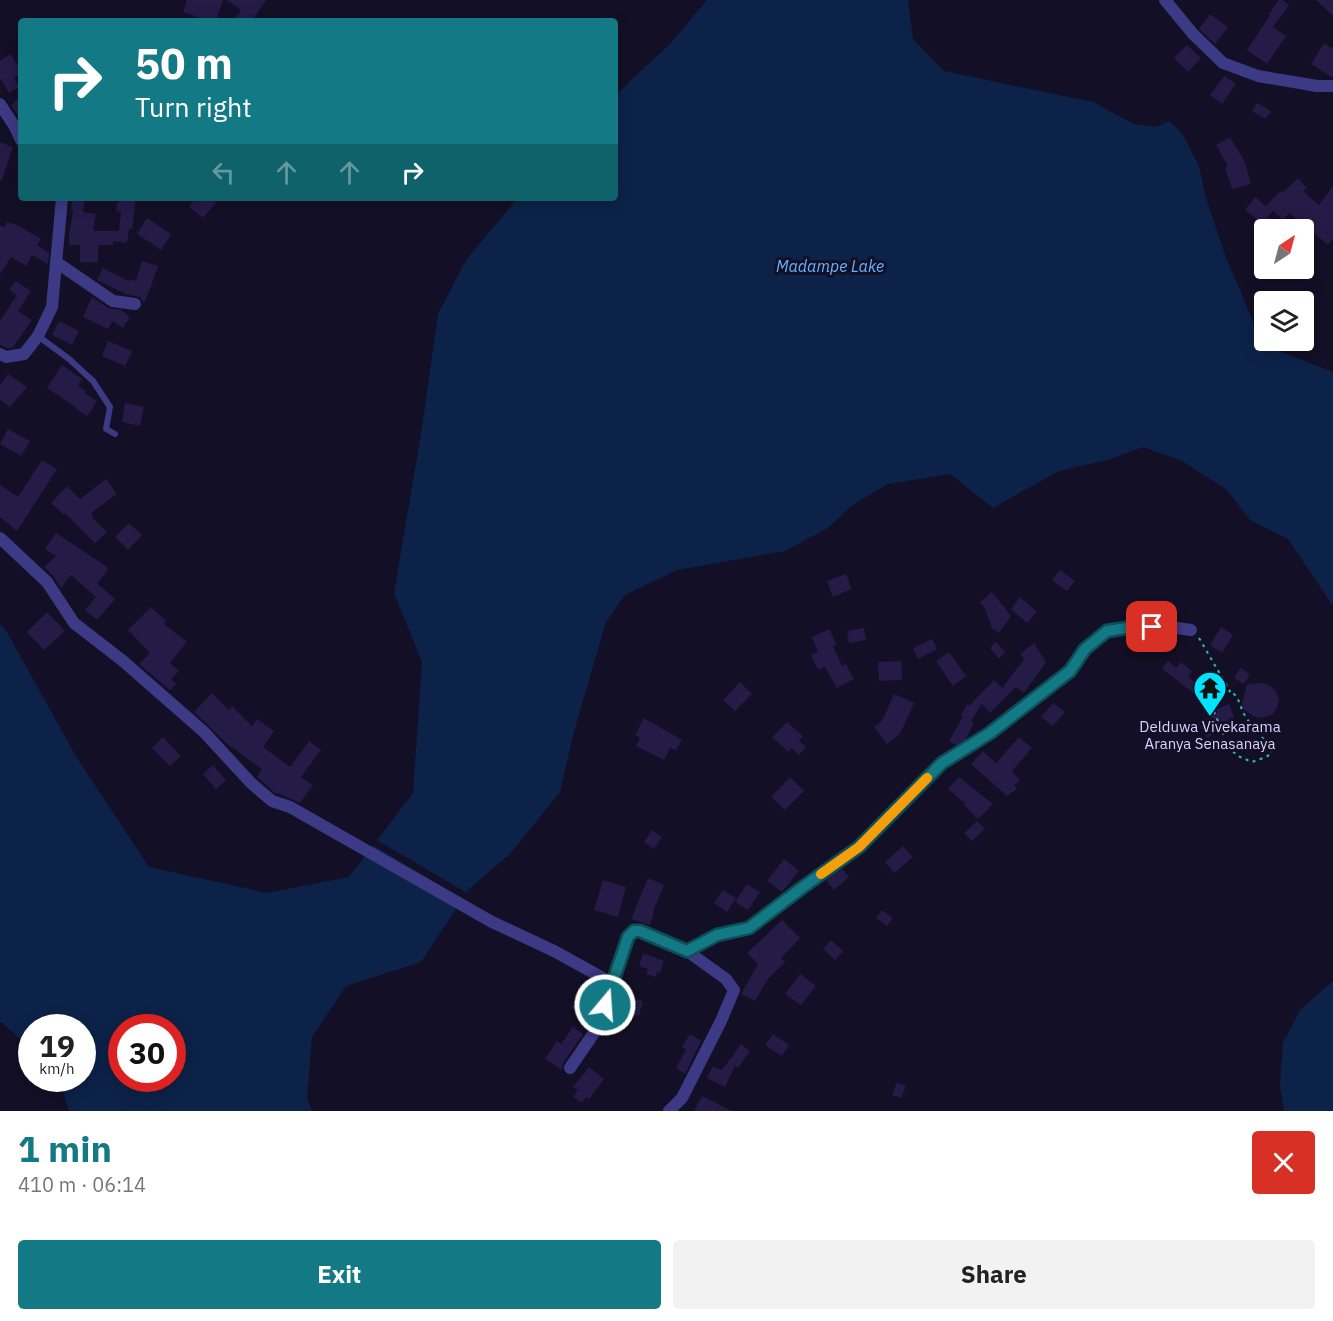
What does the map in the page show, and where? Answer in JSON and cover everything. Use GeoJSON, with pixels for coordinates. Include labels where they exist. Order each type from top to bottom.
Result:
{"type":"FeatureCollection","features":[{"type":"Feature","properties":{"kind":"street"},"geometry":{"type":"LineString","coordinates":[[1165,0],[1193,34],[1223,63],[1258,76],[1317,86],[1333,86]]}},
{"type":"Feature","properties":{"kind":"street"},"geometry":{"type":"LineString","coordinates":[[0,104],[18,134]]}},
{"type":"Feature","properties":{"kind":"street"},"geometry":{"type":"LineString","coordinates":[[0,354],[6,357],[24,354],[38,336],[52,307],[62,201]]}},
{"type":"Feature","properties":{"kind":"street"},"geometry":{"type":"LineString","coordinates":[[56,262],[113,301],[135,304]]}},
{"type":"Feature","properties":{"kind":"street"},"geometry":{"type":"LineString","coordinates":[[0,537],[47,582],[74,623],[123,661],[204,732],[251,783],[272,801],[290,807],[492,922],[554,951],[612,983]]}},
{"type":"Feature","properties":{"kind":"street"},"geometry":{"type":"LineString","coordinates":[[687,951],[717,935],[749,928],[859,847],[942,763],[990,733],[1070,671],[1085,649],[1107,631],[1133,627],[1170,627],[1191,630]]}},
{"type":"Feature","properties":{"kind":"street"},"geometry":{"type":"LineString","coordinates":[[570,1068],[598,1027],[628,937],[634,931],[640,931],[687,951],[726,979],[734,990],[682,1098],[669,1111]]}},
{"type":"Feature","properties":{"kind":"lane"},"geometry":{"type":"LineString","coordinates":[[38,336],[69,359],[93,381],[110,407],[106,429],[116,434]]}},
{"type":"Feature","properties":{"kind":"path"},"geometry":{"type":"LineString","coordinates":[[1191,630],[1198,637],[1230,691],[1237,695],[1244,714],[1270,747],[1272,753],[1266,757],[1252,762],[1238,756],[1229,748],[1213,709],[1214,703],[1230,691]]}},
{"type":"Feature","properties":{"kind":"water","name":"Madampe Lake"},"geometry":{"type":"Polygon","coordinates":[[[707,0],[908,0],[913,39],[944,71],[1093,102],[1134,124],[1156,127],[1169,121],[1182,133],[1199,166],[1206,198],[1225,255],[1254,324],[1254,351],[1279,351],[1333,372],[1333,606],[1288,539],[1250,520],[1227,490],[1182,461],[1143,447],[1111,459],[1059,471],[993,508],[950,474],[888,484],[851,506],[828,528],[785,551],[677,570],[625,595],[606,622],[573,735],[560,792],[510,854],[469,889],[421,962],[346,986],[312,1037],[307,1098],[312,1111],[69,1111],[63,1092],[96,1092],[96,1014],[18,1014],[18,1037],[0,1021],[0,624],[7,632],[77,758],[149,867],[267,893],[349,877],[413,793],[422,662],[394,593],[422,428],[438,314],[466,260],[515,201],[618,201],[618,94],[670,44],[707,0]]]}},
{"type":"Feature","properties":{"kind":"water"},"geometry":{"type":"Polygon","coordinates":[[[1333,981],[1333,1111],[1284,1111],[1280,1084],[1283,1043],[1300,1010],[1333,981]]]}},
{"type":"Feature","properties":{"kind":"pier"},"geometry":{"type":"Polygon","coordinates":[[[375,839],[469,894],[465,900],[371,844],[375,839]]]}},
{"type":"Feature","properties":{"kind":"building"},"geometry":{"type":"Polygon","coordinates":[[[187,0],[223,0],[217,18],[200,18],[183,12],[187,0]]]}},
{"type":"Feature","properties":{"kind":"building"},"geometry":{"type":"Polygon","coordinates":[[[226,0],[266,0],[254,18],[235,18],[241,10],[226,0]]]}},
{"type":"Feature","properties":{"kind":"building"},"geometry":{"type":"Polygon","coordinates":[[[1279,0],[1289,5],[1273,27],[1286,36],[1267,64],[1247,50],[1279,0]]]}},
{"type":"Feature","properties":{"kind":"building"},"geometry":{"type":"Polygon","coordinates":[[[1316,0],[1333,0],[1333,16],[1316,0]]]}},
{"type":"Feature","properties":{"kind":"building"},"geometry":{"type":"Polygon","coordinates":[[[1210,14],[1228,27],[1215,44],[1199,29],[1210,14]]]}},
{"type":"Feature","properties":{"kind":"building"},"geometry":{"type":"Polygon","coordinates":[[[1324,43],[1333,49],[1333,78],[1311,64],[1324,43]]]}},
{"type":"Feature","properties":{"kind":"building"},"geometry":{"type":"Polygon","coordinates":[[[1187,45],[1201,58],[1188,72],[1174,58],[1187,45]]]}},
{"type":"Feature","properties":{"kind":"building"},"geometry":{"type":"Polygon","coordinates":[[[10,54],[18,66],[18,75],[14,78],[18,88],[9,93],[0,78],[0,61],[10,54]]]}},
{"type":"Feature","properties":{"kind":"building"},"geometry":{"type":"Polygon","coordinates":[[[1224,76],[1236,84],[1222,104],[1210,95],[1224,76]]]}},
{"type":"Feature","properties":{"kind":"building"},"geometry":{"type":"Polygon","coordinates":[[[18,98],[18,116],[11,106],[18,98]]]}},
{"type":"Feature","properties":{"kind":"building"},"geometry":{"type":"Polygon","coordinates":[[[1257,103],[1271,111],[1266,119],[1252,111],[1257,103]]]}},
{"type":"Feature","properties":{"kind":"building"},"geometry":{"type":"Polygon","coordinates":[[[1230,137],[1244,160],[1250,180],[1250,184],[1232,189],[1225,167],[1228,166],[1216,145],[1230,137]]]}},
{"type":"Feature","properties":{"kind":"building"},"geometry":{"type":"Polygon","coordinates":[[[0,142],[13,147],[2,180],[0,180],[0,142]]]}},
{"type":"Feature","properties":{"kind":"building"},"geometry":{"type":"Polygon","coordinates":[[[1298,178],[1307,188],[1303,191],[1319,205],[1333,186],[1333,239],[1328,245],[1314,234],[1314,219],[1296,219],[1289,213],[1282,219],[1273,211],[1267,219],[1257,219],[1245,210],[1255,197],[1266,206],[1280,191],[1282,193],[1298,178]]]}},
{"type":"Feature","properties":{"kind":"building"},"geometry":{"type":"Polygon","coordinates":[[[72,201],[85,201],[83,212],[96,214],[93,231],[119,231],[121,212],[116,211],[118,201],[136,201],[132,230],[129,228],[127,243],[113,241],[113,245],[98,245],[98,262],[80,262],[80,245],[69,245],[73,210],[71,210],[72,201]]]}},
{"type":"Feature","properties":{"kind":"building"},"geometry":{"type":"Polygon","coordinates":[[[194,201],[217,201],[203,218],[189,207],[194,201]]]}},
{"type":"Feature","properties":{"kind":"building"},"geometry":{"type":"Polygon","coordinates":[[[147,218],[171,234],[161,250],[137,234],[147,218]]]}},
{"type":"Feature","properties":{"kind":"building"},"geometry":{"type":"Polygon","coordinates":[[[7,222],[41,239],[37,245],[49,253],[48,264],[32,255],[26,266],[11,257],[0,274],[0,226],[5,227],[7,222]]]}},
{"type":"Feature","properties":{"kind":"building"},"geometry":{"type":"Polygon","coordinates":[[[142,261],[158,266],[144,303],[140,297],[126,294],[97,280],[103,268],[129,281],[131,279],[136,281],[142,261]]]}},
{"type":"Feature","properties":{"kind":"building"},"geometry":{"type":"Polygon","coordinates":[[[15,281],[31,291],[18,311],[32,320],[12,348],[7,348],[0,345],[0,321],[17,295],[9,290],[15,281]]]}},
{"type":"Feature","properties":{"kind":"building"},"geometry":{"type":"Polygon","coordinates":[[[92,297],[108,308],[121,310],[130,317],[123,328],[112,321],[108,329],[83,317],[92,297]]]}},
{"type":"Feature","properties":{"kind":"building"},"geometry":{"type":"Polygon","coordinates":[[[59,321],[79,331],[72,345],[52,335],[59,321]]]}},
{"type":"Feature","properties":{"kind":"building"},"geometry":{"type":"Polygon","coordinates":[[[108,341],[132,351],[125,366],[102,356],[108,341]]]}},
{"type":"Feature","properties":{"kind":"building"},"geometry":{"type":"Polygon","coordinates":[[[62,365],[82,379],[78,386],[97,401],[87,416],[47,388],[62,365]]]}},
{"type":"Feature","properties":{"kind":"building"},"geometry":{"type":"Polygon","coordinates":[[[8,374],[27,387],[10,407],[0,400],[0,385],[8,374]]]}},
{"type":"Feature","properties":{"kind":"building"},"geometry":{"type":"Polygon","coordinates":[[[125,403],[144,407],[140,426],[122,422],[125,403]]]}},
{"type":"Feature","properties":{"kind":"building"},"geometry":{"type":"Polygon","coordinates":[[[8,429],[30,441],[21,456],[0,444],[8,429]]]}},
{"type":"Feature","properties":{"kind":"building"},"geometry":{"type":"Polygon","coordinates":[[[42,460],[57,469],[17,531],[0,517],[0,485],[18,497],[42,460]]]}},
{"type":"Feature","properties":{"kind":"building"},"geometry":{"type":"Polygon","coordinates":[[[106,479],[117,494],[91,513],[92,517],[107,532],[95,543],[65,513],[64,515],[51,503],[67,486],[80,499],[106,479]]]}},
{"type":"Feature","properties":{"kind":"building"},"geometry":{"type":"Polygon","coordinates":[[[129,523],[142,535],[128,550],[115,537],[129,523]]]}},
{"type":"Feature","properties":{"kind":"building"},"geometry":{"type":"Polygon","coordinates":[[[56,533],[107,567],[107,571],[97,583],[115,599],[97,620],[85,610],[96,597],[71,575],[61,588],[44,567],[56,556],[45,549],[56,533]]]}},
{"type":"Feature","properties":{"kind":"building"},"geometry":{"type":"Polygon","coordinates":[[[1060,570],[1075,581],[1067,591],[1052,580],[1060,570]]]}},
{"type":"Feature","properties":{"kind":"building"},"geometry":{"type":"Polygon","coordinates":[[[846,574],[852,589],[833,597],[827,581],[846,574]]]}},
{"type":"Feature","properties":{"kind":"building"},"geometry":{"type":"Polygon","coordinates":[[[992,592],[1011,616],[999,633],[992,628],[980,602],[992,592]]]}},
{"type":"Feature","properties":{"kind":"building"},"geometry":{"type":"Polygon","coordinates":[[[1020,597],[1037,612],[1027,623],[1011,609],[1020,597]]]}},
{"type":"Feature","properties":{"kind":"building"},"geometry":{"type":"Polygon","coordinates":[[[151,607],[166,621],[164,624],[187,642],[170,663],[179,671],[171,679],[176,684],[170,690],[139,664],[150,653],[128,630],[151,607]]]}},
{"type":"Feature","properties":{"kind":"building"},"geometry":{"type":"Polygon","coordinates":[[[47,612],[65,631],[44,650],[27,632],[47,612]]]}},
{"type":"Feature","properties":{"kind":"building"},"geometry":{"type":"Polygon","coordinates":[[[1221,627],[1233,635],[1222,653],[1210,645],[1221,627]]]}},
{"type":"Feature","properties":{"kind":"building"},"geometry":{"type":"Polygon","coordinates":[[[864,628],[866,640],[849,643],[847,631],[864,628]]]}},
{"type":"Feature","properties":{"kind":"building"},"geometry":{"type":"Polygon","coordinates":[[[829,629],[837,645],[833,646],[842,666],[846,664],[854,679],[837,688],[825,667],[818,670],[811,655],[818,652],[812,637],[829,629]]]}},
{"type":"Feature","properties":{"kind":"building"},"geometry":{"type":"Polygon","coordinates":[[[932,639],[937,649],[918,659],[913,648],[932,639]]]}},
{"type":"Feature","properties":{"kind":"building"},"geometry":{"type":"Polygon","coordinates":[[[996,642],[1005,652],[999,659],[990,648],[996,642]]]}},
{"type":"Feature","properties":{"kind":"building"},"geometry":{"type":"Polygon","coordinates":[[[1034,643],[1046,662],[1024,693],[1016,687],[990,713],[982,704],[971,721],[974,724],[965,740],[956,745],[949,741],[963,717],[961,715],[967,704],[969,706],[994,680],[1002,688],[1024,659],[1020,654],[1034,643]]]}},
{"type":"Feature","properties":{"kind":"building"},"geometry":{"type":"Polygon","coordinates":[[[949,652],[966,676],[953,686],[936,661],[949,652]]]}},
{"type":"Feature","properties":{"kind":"building"},"geometry":{"type":"Polygon","coordinates":[[[901,661],[902,680],[879,681],[878,662],[901,661]]]}},
{"type":"Feature","properties":{"kind":"building"},"geometry":{"type":"Polygon","coordinates":[[[1168,661],[1176,668],[1181,662],[1192,671],[1188,677],[1210,693],[1204,701],[1162,669],[1168,661]]]}},
{"type":"Feature","properties":{"kind":"building"},"geometry":{"type":"Polygon","coordinates":[[[1240,668],[1250,674],[1244,684],[1234,678],[1240,668]]]}},
{"type":"Feature","properties":{"kind":"building"},"geometry":{"type":"Polygon","coordinates":[[[740,682],[752,694],[735,711],[723,700],[740,682]]]}},
{"type":"Feature","properties":{"kind":"building"},"geometry":{"type":"Polygon","coordinates":[[[1262,683],[1275,690],[1279,700],[1273,714],[1262,718],[1253,716],[1241,707],[1247,684],[1262,683]]]}},
{"type":"Feature","properties":{"kind":"building"},"geometry":{"type":"Polygon","coordinates":[[[212,693],[229,710],[232,706],[252,726],[257,719],[274,731],[263,747],[290,767],[309,741],[321,750],[301,777],[313,785],[300,803],[276,794],[257,777],[262,769],[227,744],[194,712],[212,693]]]}},
{"type":"Feature","properties":{"kind":"building"},"geometry":{"type":"Polygon","coordinates":[[[894,694],[914,703],[900,734],[887,744],[874,727],[882,721],[894,694]]]}},
{"type":"Feature","properties":{"kind":"building"},"geometry":{"type":"Polygon","coordinates":[[[1053,703],[1065,712],[1053,726],[1041,717],[1053,703]]]}},
{"type":"Feature","properties":{"kind":"building"},"geometry":{"type":"Polygon","coordinates":[[[1229,704],[1237,725],[1224,730],[1223,728],[1207,738],[1198,724],[1218,712],[1215,710],[1229,704]]]}},
{"type":"Feature","properties":{"kind":"building"},"geometry":{"type":"Polygon","coordinates":[[[644,718],[682,740],[676,750],[670,748],[664,760],[636,746],[640,738],[635,735],[644,718]]]}},
{"type":"Feature","properties":{"kind":"building"},"geometry":{"type":"Polygon","coordinates":[[[787,722],[803,736],[799,741],[806,747],[799,755],[791,748],[788,752],[772,737],[787,722]]]}},
{"type":"Feature","properties":{"kind":"building"},"geometry":{"type":"Polygon","coordinates":[[[163,737],[181,756],[170,766],[152,748],[163,737]]]}},
{"type":"Feature","properties":{"kind":"building"},"geometry":{"type":"Polygon","coordinates":[[[1019,737],[1032,748],[1012,771],[1020,781],[1014,785],[1017,789],[1007,796],[971,764],[983,751],[996,763],[1019,737]]]}},
{"type":"Feature","properties":{"kind":"building"},"geometry":{"type":"Polygon","coordinates":[[[213,765],[226,780],[216,789],[203,774],[213,765]]]}},
{"type":"Feature","properties":{"kind":"building"},"geometry":{"type":"Polygon","coordinates":[[[790,777],[804,791],[785,810],[771,797],[790,777]]]}},
{"type":"Feature","properties":{"kind":"building"},"geometry":{"type":"Polygon","coordinates":[[[959,777],[993,804],[978,819],[964,805],[965,803],[948,789],[959,777]]]}},
{"type":"Feature","properties":{"kind":"building"},"geometry":{"type":"Polygon","coordinates":[[[977,821],[985,829],[972,841],[964,833],[977,821]]]}},
{"type":"Feature","properties":{"kind":"building"},"geometry":{"type":"Polygon","coordinates":[[[652,830],[662,837],[654,849],[644,842],[652,830]]]}},
{"type":"Feature","properties":{"kind":"building"},"geometry":{"type":"Polygon","coordinates":[[[903,846],[913,857],[894,873],[885,862],[903,846]]]}},
{"type":"Feature","properties":{"kind":"building"},"geometry":{"type":"Polygon","coordinates":[[[784,859],[799,871],[782,892],[767,881],[784,859]]]}},
{"type":"Feature","properties":{"kind":"building"},"geometry":{"type":"Polygon","coordinates":[[[842,869],[849,877],[834,890],[826,880],[842,869]]]}},
{"type":"Feature","properties":{"kind":"building"},"geometry":{"type":"Polygon","coordinates":[[[648,878],[664,885],[650,925],[631,919],[648,878]]]}},
{"type":"Feature","properties":{"kind":"building"},"geometry":{"type":"Polygon","coordinates":[[[603,880],[626,887],[618,917],[594,910],[603,880]]]}},
{"type":"Feature","properties":{"kind":"building"},"geometry":{"type":"Polygon","coordinates":[[[747,884],[760,892],[748,910],[735,902],[747,884]]]}},
{"type":"Feature","properties":{"kind":"building"},"geometry":{"type":"Polygon","coordinates":[[[723,890],[736,898],[727,912],[714,903],[723,890]]]}},
{"type":"Feature","properties":{"kind":"building"},"geometry":{"type":"Polygon","coordinates":[[[882,910],[893,918],[887,926],[876,918],[882,910]]]}},
{"type":"Feature","properties":{"kind":"building"},"geometry":{"type":"Polygon","coordinates":[[[782,920],[800,938],[781,958],[785,962],[768,979],[755,1001],[741,994],[758,964],[747,953],[782,920]]]}},
{"type":"Feature","properties":{"kind":"building"},"geometry":{"type":"Polygon","coordinates":[[[831,940],[843,951],[835,960],[823,949],[831,940]]]}},
{"type":"Feature","properties":{"kind":"building"},"geometry":{"type":"Polygon","coordinates":[[[643,953],[664,961],[656,977],[646,974],[648,969],[639,966],[643,953]]]}},
{"type":"Feature","properties":{"kind":"building"},"geometry":{"type":"Polygon","coordinates":[[[800,974],[816,986],[801,1005],[785,994],[800,974]]]}},
{"type":"Feature","properties":{"kind":"building"},"geometry":{"type":"Polygon","coordinates":[[[580,985],[597,994],[592,1018],[571,1008],[580,985]]]}},
{"type":"Feature","properties":{"kind":"building"},"geometry":{"type":"Polygon","coordinates":[[[629,997],[643,1001],[639,1016],[625,1012],[629,997]]]}},
{"type":"Feature","properties":{"kind":"building"},"geometry":{"type":"Polygon","coordinates":[[[573,1027],[583,1034],[563,1063],[562,1070],[545,1059],[557,1041],[561,1044],[573,1027]]]}},
{"type":"Feature","properties":{"kind":"building"},"geometry":{"type":"Polygon","coordinates":[[[690,1034],[701,1041],[685,1074],[676,1068],[686,1049],[682,1047],[690,1034]]]}},
{"type":"Feature","properties":{"kind":"building"},"geometry":{"type":"Polygon","coordinates":[[[773,1034],[789,1045],[782,1056],[765,1045],[773,1034]]]}},
{"type":"Feature","properties":{"kind":"building"},"geometry":{"type":"Polygon","coordinates":[[[741,1044],[750,1051],[738,1068],[735,1066],[725,1087],[707,1078],[713,1066],[722,1070],[741,1044]]]}},
{"type":"Feature","properties":{"kind":"building"},"geometry":{"type":"Polygon","coordinates":[[[589,1067],[604,1079],[589,1099],[586,1097],[582,1103],[573,1097],[578,1090],[573,1087],[589,1067]]]}},
{"type":"Feature","properties":{"kind":"building"},"geometry":{"type":"Polygon","coordinates":[[[897,1082],[906,1086],[901,1098],[892,1095],[897,1082]]]}},
{"type":"Feature","properties":{"kind":"building"},"geometry":{"type":"Polygon","coordinates":[[[702,1096],[732,1111],[694,1111],[702,1096]]]}},
{"type":"Feature","properties":{"kind":"slow traffic"},"geometry":{"type":"LineString","coordinates":[[821,874],[859,847],[927,778]]}},
{"type":"Feature","properties":{"kind":"place","name":"Delduwa Vivekarama Aranya Senasanaya"},"geometry":{"type":"Point","coordinates":[1210,717]}},
{"type":"Feature","properties":{"kind":"route"},"geometry":{"type":"LineString","coordinates":[[605,1005],[628,937],[634,931],[640,931],[687,951],[717,935],[749,928],[859,847],[942,763],[990,733],[1070,671],[1085,649],[1107,631],[1152,627]]}}]}
